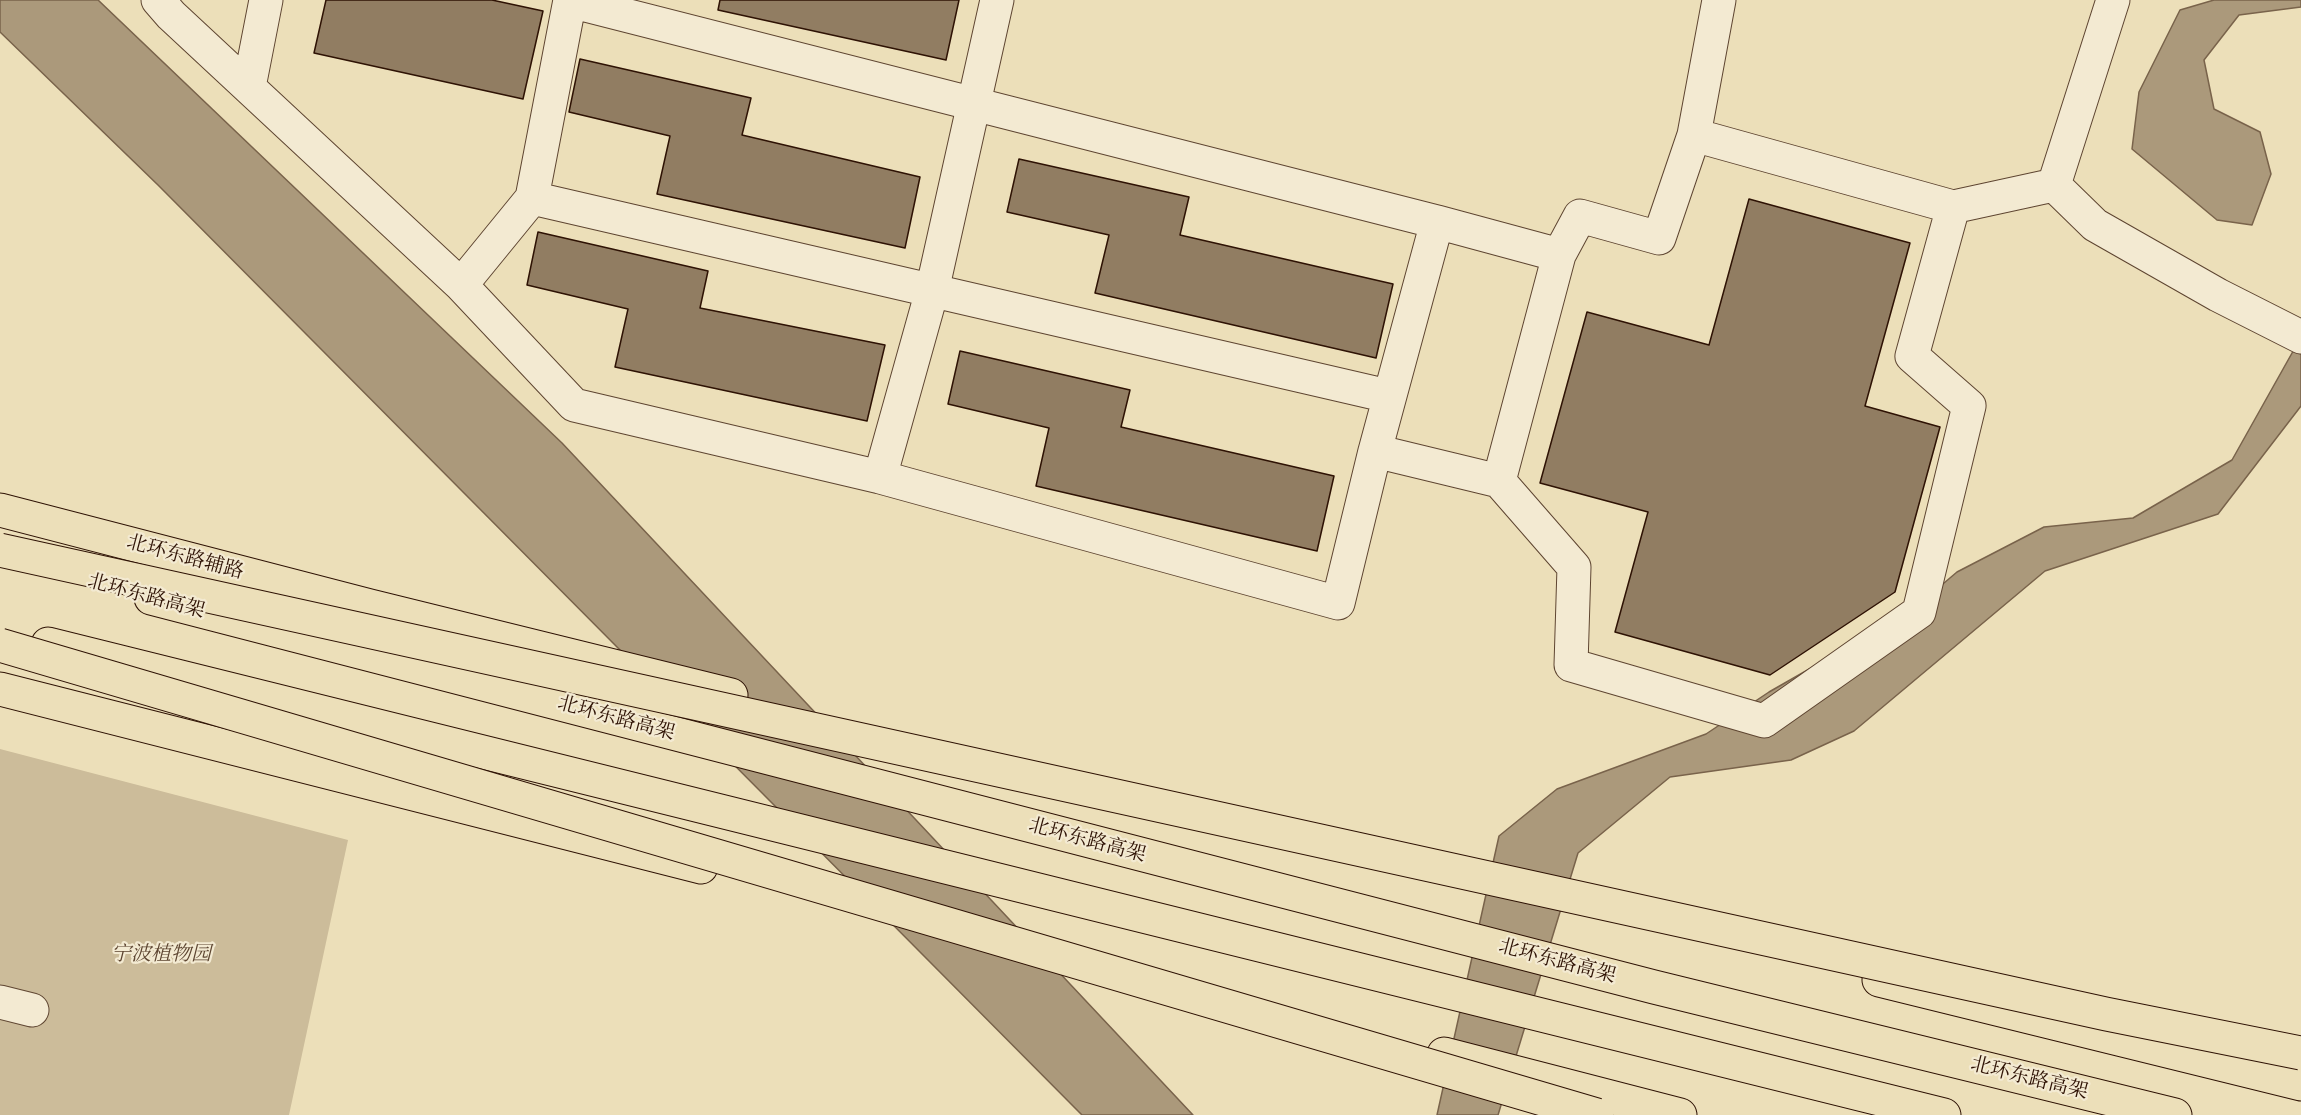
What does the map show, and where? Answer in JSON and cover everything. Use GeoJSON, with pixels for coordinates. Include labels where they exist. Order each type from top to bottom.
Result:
{"type":"FeatureCollection","features":[{"type":"Feature","properties":{"kind":"main road","name":"北环东路辅路"},"geometry":{"type":"LineString","coordinates":[[0,510],[370,606],[2301,1084]]}},
{"type":"Feature","properties":{"kind":"main road"},"geometry":{"type":"LineString","coordinates":[[0,549],[2060,1004],[2301,1053]]}},
{"type":"Feature","properties":{"kind":"main road","name":"北环东路高架"},"geometry":{"type":"LineString","coordinates":[[0,560],[1654,987],[2175,1115]]}},
{"type":"Feature","properties":{"kind":"main road"},"geometry":{"type":"LineString","coordinates":[[0,632],[1944,1115]]}},
{"type":"Feature","properties":{"kind":"main road"},"geometry":{"type":"LineString","coordinates":[[0,645],[1593,1103]]}},
{"type":"Feature","properties":{"kind":"main road"},"geometry":{"type":"LineString","coordinates":[[0,689],[598,841],[1593,1103],[1680,1115]]}},
{"type":"Feature","properties":{"kind":"lane"},"geometry":{"type":"LineString","coordinates":[[158,0],[171,15],[461,285],[574,405],[880,477],[1338,603],[1388,396],[1437,222]]}},
{"type":"Feature","properties":{"kind":"lane"},"geometry":{"type":"LineString","coordinates":[[249,87],[266,0]]}},
{"type":"Feature","properties":{"kind":"lane"},"geometry":{"type":"LineString","coordinates":[[461,285],[532,198],[570,0],[1559,255]]}},
{"type":"Feature","properties":{"kind":"lane"},"geometry":{"type":"LineString","coordinates":[[880,477],[932,291],[997,0]]}},
{"type":"Feature","properties":{"kind":"lane"},"geometry":{"type":"LineString","coordinates":[[1499,480],[1559,255],[1580,216],[1659,238],[1694,135],[1719,0]]}},
{"type":"Feature","properties":{"kind":"lane"},"geometry":{"type":"LineString","coordinates":[[2054,185],[2113,0]]}},
{"type":"Feature","properties":{"kind":"lane"},"geometry":{"type":"LineString","coordinates":[[1694,135],[1953,207],[2054,185]]}},
{"type":"Feature","properties":{"kind":"lane"},"geometry":{"type":"LineString","coordinates":[[2054,185],[2096,225],[2218,295],[2301,337]]}},
{"type":"Feature","properties":{"kind":"lane"},"geometry":{"type":"LineString","coordinates":[[532,198],[1388,396]]}},
{"type":"Feature","properties":{"kind":"lane"},"geometry":{"type":"LineString","coordinates":[[1375,451],[1499,480],[1574,567],[1571,665],[1764,721],[1919,612],[1969,406],[1912,356],[1953,207]]}},
{"type":"Feature","properties":{"kind":"lane"},"geometry":{"type":"LineString","coordinates":[[0,1002],[32,1010]]}},
{"type":"Feature","properties":{"kind":"green space","name":"宁波植物园"},"geometry":{"type":"Polygon","coordinates":[[[0,749],[348,840],[289,1115],[0,1115],[0,749]]]}},
{"type":"Feature","properties":{"kind":"shaded area"},"geometry":{"type":"Polygon","coordinates":[[[0,0],[98,0],[562,443],[1193,1115],[1082,1115],[158,185],[0,32],[0,0]]]}},
{"type":"Feature","properties":{"kind":"shaded area"},"geometry":{"type":"Polygon","coordinates":[[[2214,0],[2301,0],[2301,7],[2239,15],[2204,60],[2214,109],[2260,132],[2271,174],[2252,225],[2217,220],[2132,149],[2139,92],[2180,10],[2214,0]]]}},
{"type":"Feature","properties":{"kind":"shaded area"},"geometry":{"type":"Polygon","coordinates":[[[2301,337],[2301,406],[2218,514],[2045,571],[1854,731],[1791,760],[1670,777],[1578,853],[1498,1115],[1437,1115],[1499,836],[1557,789],[1706,734],[1769,692],[1911,611],[1957,572],[2044,527],[2133,518],[2232,460],[2301,337]]]}},
{"type":"Feature","properties":{"kind":"building"},"geometry":{"type":"Polygon","coordinates":[[[326,0],[492,0],[543,11],[523,99],[314,53],[326,0]]]}},
{"type":"Feature","properties":{"kind":"building"},"geometry":{"type":"Polygon","coordinates":[[[720,0],[959,0],[946,60],[718,10],[720,0]]]}},
{"type":"Feature","properties":{"kind":"building"},"geometry":{"type":"Polygon","coordinates":[[[580,59],[751,98],[742,135],[920,177],[905,248],[657,194],[670,136],[569,112],[580,59]]]}},
{"type":"Feature","properties":{"kind":"building"},"geometry":{"type":"Polygon","coordinates":[[[1019,159],[1189,197],[1180,235],[1393,284],[1376,358],[1095,293],[1109,235],[1007,212],[1019,159]]]}},
{"type":"Feature","properties":{"kind":"building"},"geometry":{"type":"Polygon","coordinates":[[[1749,199],[1910,243],[1865,406],[1940,427],[1895,592],[1770,675],[1615,632],[1648,512],[1540,483],[1587,312],[1709,345],[1749,199]]]}},
{"type":"Feature","properties":{"kind":"building"},"geometry":{"type":"Polygon","coordinates":[[[538,232],[708,271],[700,308],[885,345],[867,421],[615,367],[628,309],[527,285],[538,232]]]}},
{"type":"Feature","properties":{"kind":"building"},"geometry":{"type":"Polygon","coordinates":[[[960,351],[1130,390],[1121,427],[1334,476],[1317,551],[1036,486],[1049,428],[948,404],[960,351]]]}}]}
